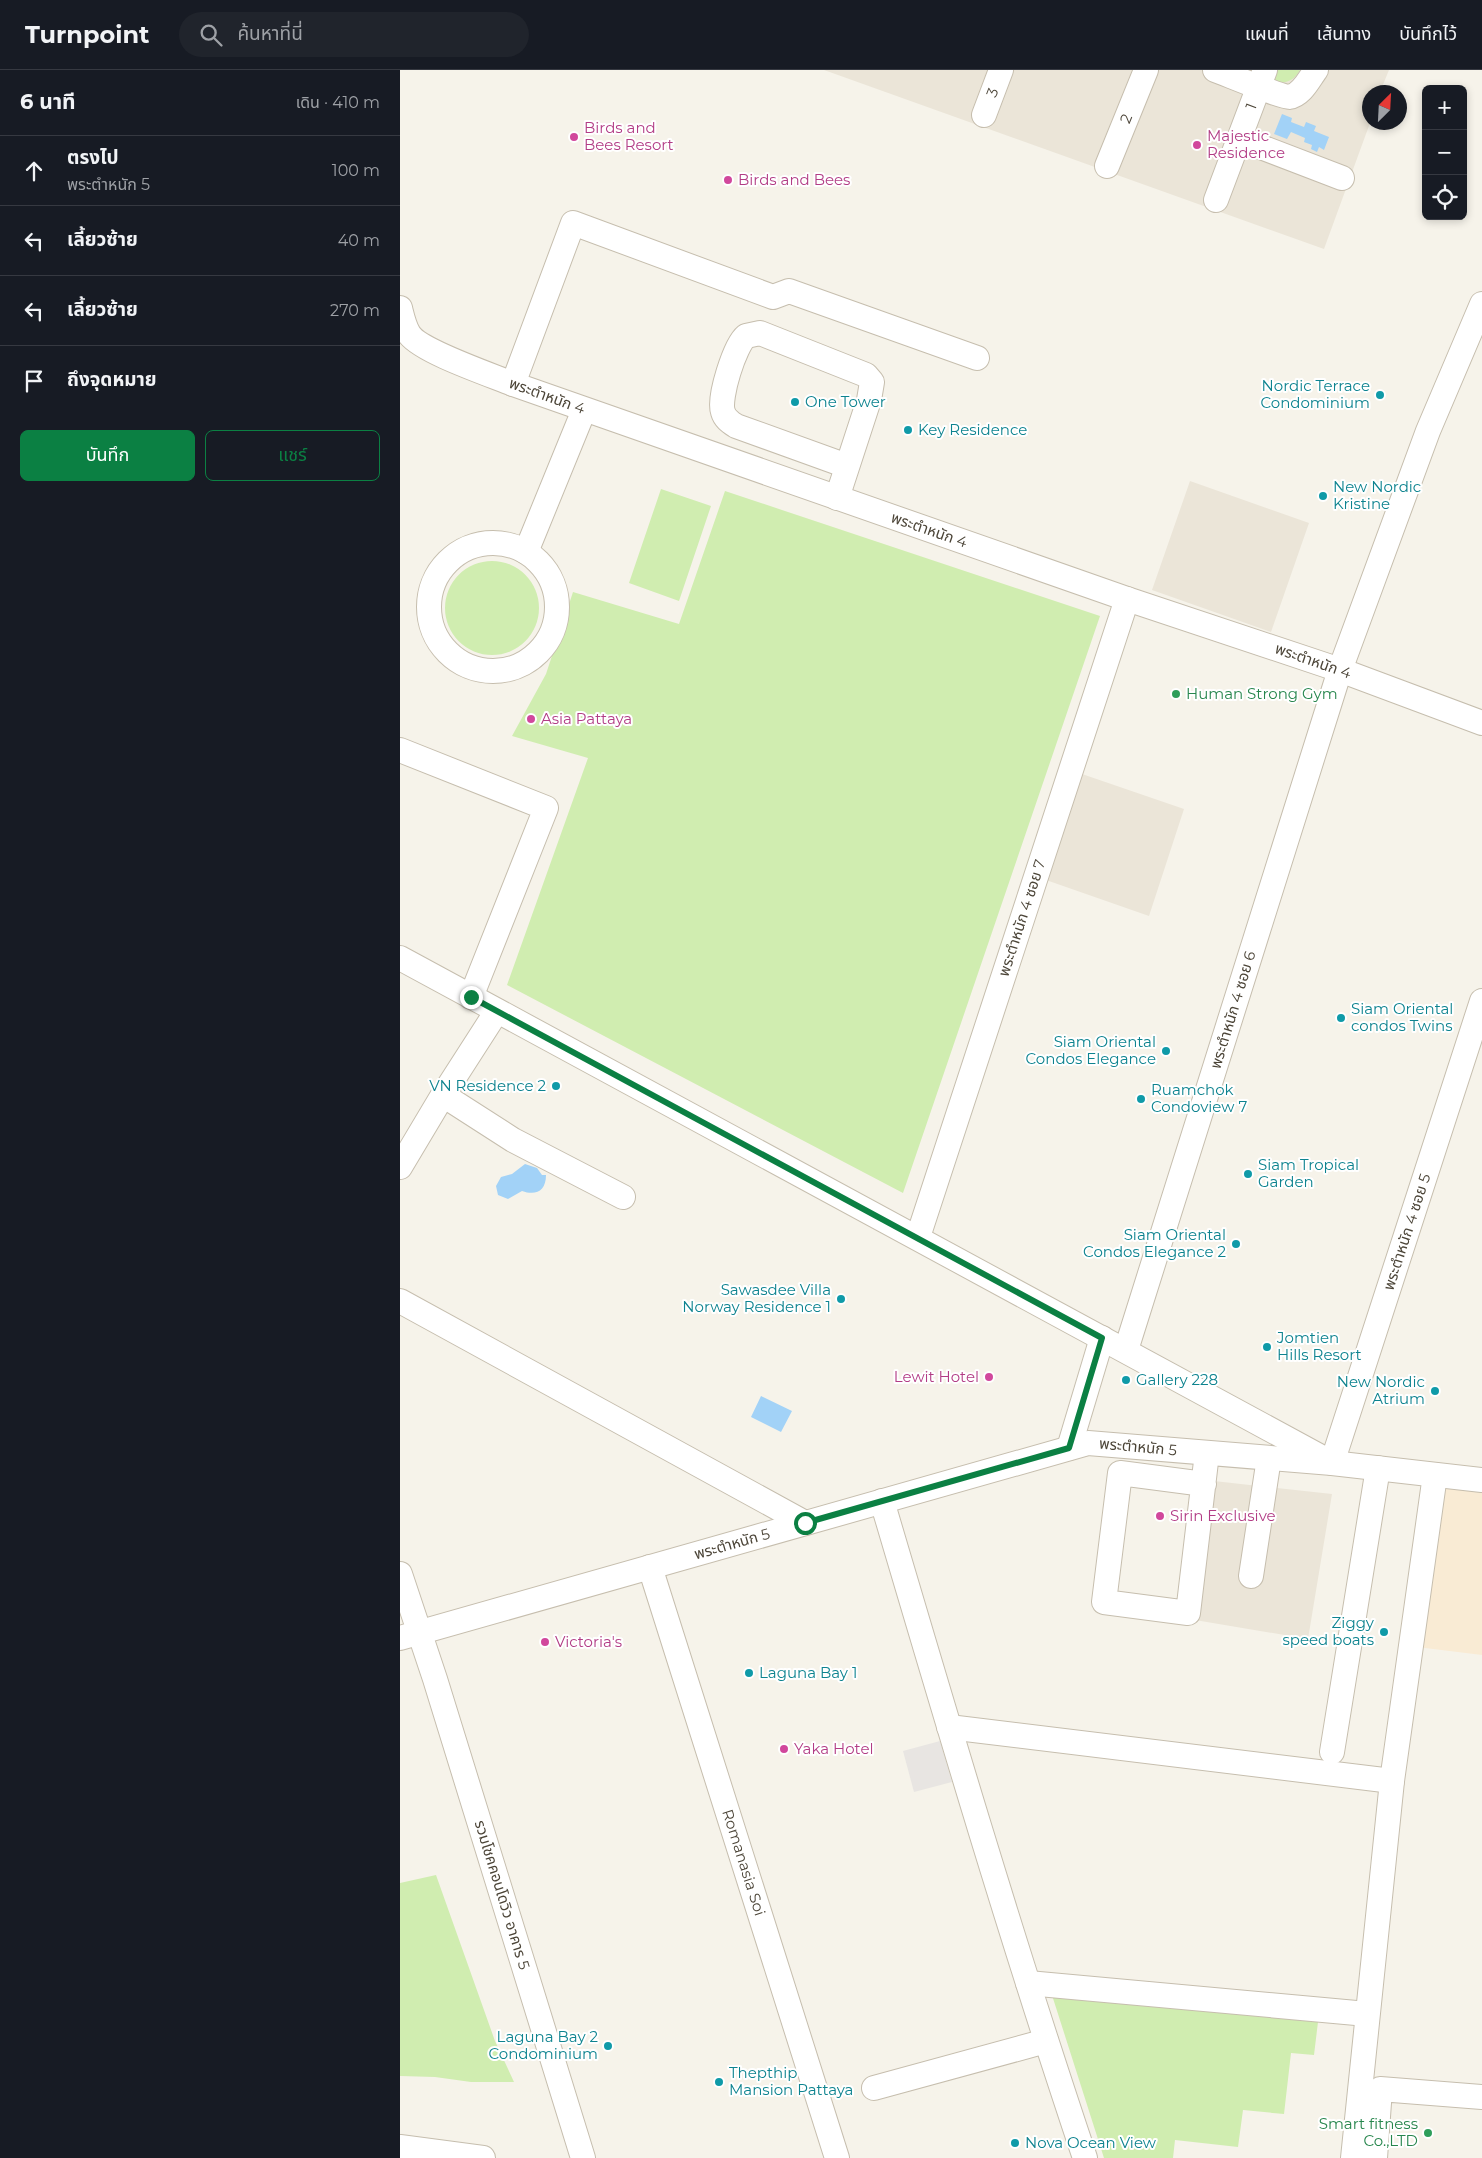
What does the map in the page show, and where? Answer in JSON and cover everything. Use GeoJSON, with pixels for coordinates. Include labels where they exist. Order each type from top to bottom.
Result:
{"type":"FeatureCollection","features":[{"type":"Feature","properties":{"kind":"street","name":"3"},"geometry":{"type":"LineString","coordinates":[[984,114],[1001,70]]}},
{"type":"Feature","properties":{"kind":"street","name":"2"},"geometry":{"type":"LineString","coordinates":[[1107,166],[1146,70]]}},
{"type":"Feature","properties":{"kind":"street"},"geometry":{"type":"LineString","coordinates":[[1215,70],[1262,78],[1280,96],[1288,98],[1300,90],[1316,70]]}},
{"type":"Feature","properties":{"kind":"street","name":"1"},"geometry":{"type":"LineString","coordinates":[[1216,200],[1262,78]]}},
{"type":"Feature","properties":{"kind":"street"},"geometry":{"type":"LineString","coordinates":[[1240,139],[1342,178]]}},
{"type":"Feature","properties":{"kind":"street"},"geometry":{"type":"LineString","coordinates":[[513,384],[573,223],[773,297],[789,291],[977,358]]}},
{"type":"Feature","properties":{"kind":"street","name":"พระตำหนัก 4 ซอย 6"},"geometry":{"type":"LineString","coordinates":[[1126,1350],[1340,670],[1428,431],[1482,304]]}},
{"type":"Feature","properties":{"kind":"street","name":"พระตำหนัก 4"},"geometry":{"type":"LineString","coordinates":[[400,308],[406,329],[415,340],[442,355],[513,384],[1127,600],[1340,670],[1482,722]]}},
{"type":"Feature","properties":{"kind":"street"},"geometry":{"type":"LineString","coordinates":[[837,498],[871,392],[872,382],[869,378],[760,334],[746,336],[738,347],[724,392],[722,410],[725,418],[736,426],[847,466]]}},
{"type":"Feature","properties":{"kind":"street"},"geometry":{"type":"LineString","coordinates":[[522,550],[578,408]]}},
{"type":"Feature","properties":{"kind":"street"},"geometry":{"type":"LineString","coordinates":[[490,543],[522,550],[549,574],[558,600],[556,622],[548,643],[525,664],[500,672],[468,667],[449,655],[438,642],[429,621],[429,598],[436,577],[448,561],[466,549],[490,543]]}},
{"type":"Feature","properties":{"kind":"street","name":"พระตำหนัก 4 ซอย 7"},"geometry":{"type":"LineString","coordinates":[[918,1237],[1127,600]]}},
{"type":"Feature","properties":{"kind":"street"},"geometry":{"type":"LineString","coordinates":[[400,750],[546,808],[471,997]]}},
{"type":"Feature","properties":{"kind":"street"},"geometry":{"type":"LineString","coordinates":[[400,958],[1332,1463]]}},
{"type":"Feature","properties":{"kind":"street","name":"พระตำหนัก 4 ซอย 5"},"geometry":{"type":"LineString","coordinates":[[1332,1463],[1482,1001]]}},
{"type":"Feature","properties":{"kind":"street"},"geometry":{"type":"LineString","coordinates":[[400,1166],[497,1011]]}},
{"type":"Feature","properties":{"kind":"street"},"geometry":{"type":"LineString","coordinates":[[443,1095],[513,1140],[623,1197]]}},
{"type":"Feature","properties":{"kind":"street"},"geometry":{"type":"LineString","coordinates":[[400,1301],[805,1523]]}},
{"type":"Feature","properties":{"kind":"street"},"geometry":{"type":"LineString","coordinates":[[1069,1448],[1102,1338]]}},
{"type":"Feature","properties":{"kind":"street","name":"พระตำหนัก 5"},"geometry":{"type":"LineString","coordinates":[[410,1635],[1088,1443],[1332,1463],[1482,1480]]}},
{"type":"Feature","properties":{"kind":"street"},"geometry":{"type":"LineString","coordinates":[[1204,1484],[1120,1473],[1104,1602],[1188,1613],[1204,1484],[1207,1453]]}},
{"type":"Feature","properties":{"kind":"street"},"geometry":{"type":"LineString","coordinates":[[1251,1576],[1269,1458]]}},
{"type":"Feature","properties":{"kind":"street"},"geometry":{"type":"LineString","coordinates":[[1332,1752],[1378,1468]]}},
{"type":"Feature","properties":{"kind":"street"},"geometry":{"type":"LineString","coordinates":[[1353,2158],[1392,1781],[1435,1475]]}},
{"type":"Feature","properties":{"kind":"street"},"geometry":{"type":"LineString","coordinates":[[882,1501],[949,1727],[1046,2042],[1084,2158]]}},
{"type":"Feature","properties":{"kind":"street","name":"Romanasia Soi"},"geometry":{"type":"LineString","coordinates":[[650,1567],[836,2158]]}},
{"type":"Feature","properties":{"kind":"street","name":"รวมโชคคอนโดวิว อาคาร 5"},"geometry":{"type":"LineString","coordinates":[[400,1574],[410,1635],[582,2158]]}},
{"type":"Feature","properties":{"kind":"street"},"geometry":{"type":"LineString","coordinates":[[949,1727],[1392,1781]]}},
{"type":"Feature","properties":{"kind":"street"},"geometry":{"type":"LineString","coordinates":[[1028,1983],[1368,2014]]}},
{"type":"Feature","properties":{"kind":"street"},"geometry":{"type":"LineString","coordinates":[[874,2088],[1046,2042]]}},
{"type":"Feature","properties":{"kind":"street"},"geometry":{"type":"LineString","coordinates":[[1375,2158],[1380,2089],[1482,2097]]}},
{"type":"Feature","properties":{"kind":"street"},"geometry":{"type":"LineString","coordinates":[[400,2147],[483,2158]]}},
{"type":"Feature","properties":{"kind":"shaded area","name":"Majestic Residence"},"geometry":{"type":"Polygon","coordinates":[[[824,70],[1389,70],[1383,85],[1362,85],[1362,130],[1367,130],[1324,249],[824,70]]]}},
{"type":"Feature","properties":{"kind":"shaded area"},"geometry":{"type":"Polygon","coordinates":[[[1190,481],[1309,523],[1271,632],[1152,590],[1190,481]]]}},
{"type":"Feature","properties":{"kind":"shaded area"},"geometry":{"type":"Polygon","coordinates":[[[1082,774],[1184,809],[1149,916],[1046,880],[1082,774]]]}},
{"type":"Feature","properties":{"kind":"shaded area"},"geometry":{"type":"Polygon","coordinates":[[[1214,1481],[1332,1494],[1308,1639],[1195,1620],[1214,1481]]]}},
{"type":"Feature","properties":{"kind":"shaded area"},"geometry":{"type":"Polygon","coordinates":[[[1438,1485],[1482,1490],[1482,1655],[1417,1647],[1438,1485]]]}},
{"type":"Feature","properties":{"kind":"shaded area"},"geometry":{"type":"Polygon","coordinates":[[[940,1741],[952,1782],[914,1792],[903,1751],[940,1741]]]}},
{"type":"Feature","properties":{"kind":"green space"},"geometry":{"type":"Polygon","coordinates":[[[1272,70],[1300,70],[1294,78],[1286,82],[1278,82],[1268,80],[1272,70]]]}},
{"type":"Feature","properties":{"kind":"green space"},"geometry":{"type":"Polygon","coordinates":[[[661,489],[711,506],[679,601],[629,583],[661,489]]]}},
{"type":"Feature","properties":{"kind":"green space"},"geometry":{"type":"Polygon","coordinates":[[[725,491],[1100,616],[903,1193],[507,985],[588,758],[512,736],[546,674],[573,592],[679,624],[725,491]]]}},
{"type":"Feature","properties":{"kind":"green space"},"geometry":{"type":"Polygon","coordinates":[[[492,561],[510,565],[525,575],[535,590],[539,608],[535,626],[525,641],[510,651],[492,655],[474,651],[459,641],[449,626],[445,608],[449,590],[459,575],[474,565],[492,561]]]}},
{"type":"Feature","properties":{"kind":"green space"},"geometry":{"type":"Polygon","coordinates":[[[436,1875],[495,2041],[514,2082],[471,2082],[435,2077],[400,2076],[400,1883],[436,1875]]]}},
{"type":"Feature","properties":{"kind":"green space"},"geometry":{"type":"Polygon","coordinates":[[[1051,1992],[1318,2022],[1314,2055],[1291,2053],[1284,2114],[1243,2110],[1238,2147],[1175,2140],[1173,2158],[1104,2158],[1051,1992]]]}},
{"type":"Feature","properties":{"kind":"water"},"geometry":{"type":"Polygon","coordinates":[[[1282,114],[1292,118],[1291,122],[1304,127],[1306,122],[1316,126],[1314,131],[1329,137],[1324,150],[1319,147],[1317,152],[1311,149],[1312,145],[1304,142],[1305,138],[1291,132],[1287,139],[1274,134],[1282,114]]]}},
{"type":"Feature","properties":{"kind":"water"},"geometry":{"type":"Polygon","coordinates":[[[525,1164],[537,1168],[542,1175],[546,1175],[542,1188],[532,1193],[522,1191],[508,1199],[498,1195],[496,1186],[501,1177],[512,1174],[525,1164]]]}},
{"type":"Feature","properties":{"kind":"water"},"geometry":{"type":"Polygon","coordinates":[[[761,1396],[792,1411],[781,1432],[751,1417],[761,1396]]]}},
{"type":"Feature","properties":{"kind":"place","name":"Birds and Bees Resort"},"geometry":{"type":"Point","coordinates":[574,137]}},
{"type":"Feature","properties":{"kind":"place","name":"Majestic Residence"},"geometry":{"type":"Point","coordinates":[1197,145]}},
{"type":"Feature","properties":{"kind":"place","name":"Birds and Bees"},"geometry":{"type":"Point","coordinates":[728,180]}},
{"type":"Feature","properties":{"kind":"place","name":"Nordic Terrace Condominium"},"geometry":{"type":"Point","coordinates":[1380,395]}},
{"type":"Feature","properties":{"kind":"place","name":"One Tower"},"geometry":{"type":"Point","coordinates":[795,402]}},
{"type":"Feature","properties":{"kind":"place","name":"Key Residence"},"geometry":{"type":"Point","coordinates":[908,430]}},
{"type":"Feature","properties":{"kind":"place","name":"New Nordic Kristine"},"geometry":{"type":"Point","coordinates":[1323,496]}},
{"type":"Feature","properties":{"kind":"place","name":"Human Strong Gym"},"geometry":{"type":"Point","coordinates":[1176,694]}},
{"type":"Feature","properties":{"kind":"place","name":"Asia Pattaya"},"geometry":{"type":"Point","coordinates":[531,719]}},
{"type":"Feature","properties":{"kind":"place","name":"Siam Oriental condos Twins"},"geometry":{"type":"Point","coordinates":[1341,1018]}},
{"type":"Feature","properties":{"kind":"place","name":"Siam Oriental Condos Elegance"},"geometry":{"type":"Point","coordinates":[1166,1051]}},
{"type":"Feature","properties":{"kind":"place","name":"VN Residence 2"},"geometry":{"type":"Point","coordinates":[556,1086]}},
{"type":"Feature","properties":{"kind":"place","name":"Ruamchok Condoview 7"},"geometry":{"type":"Point","coordinates":[1141,1099]}},
{"type":"Feature","properties":{"kind":"place","name":"Siam Tropical Garden"},"geometry":{"type":"Point","coordinates":[1248,1174]}},
{"type":"Feature","properties":{"kind":"place","name":"Siam Oriental Condos Elegance 2"},"geometry":{"type":"Point","coordinates":[1236,1244]}},
{"type":"Feature","properties":{"kind":"place","name":"Sawasdee Villa Norway Residence 1"},"geometry":{"type":"Point","coordinates":[841,1299]}},
{"type":"Feature","properties":{"kind":"place","name":"Jomtien Hills Resort"},"geometry":{"type":"Point","coordinates":[1267,1347]}},
{"type":"Feature","properties":{"kind":"place","name":"Lewit Hotel"},"geometry":{"type":"Point","coordinates":[989,1377]}},
{"type":"Feature","properties":{"kind":"place","name":"Gallery 228"},"geometry":{"type":"Point","coordinates":[1126,1380]}},
{"type":"Feature","properties":{"kind":"place","name":"New Nordic Atrium"},"geometry":{"type":"Point","coordinates":[1435,1391]}},
{"type":"Feature","properties":{"kind":"place","name":"Sirin Exclusive"},"geometry":{"type":"Point","coordinates":[1160,1516]}},
{"type":"Feature","properties":{"kind":"place","name":"Ziggy speed boats"},"geometry":{"type":"Point","coordinates":[1384,1632]}},
{"type":"Feature","properties":{"kind":"place","name":"Victoria's"},"geometry":{"type":"Point","coordinates":[545,1642]}},
{"type":"Feature","properties":{"kind":"place","name":"Laguna Bay 1"},"geometry":{"type":"Point","coordinates":[749,1673]}},
{"type":"Feature","properties":{"kind":"place","name":"Yaka Hotel"},"geometry":{"type":"Point","coordinates":[784,1749]}},
{"type":"Feature","properties":{"kind":"place","name":"Laguna Bay 2 Condominium"},"geometry":{"type":"Point","coordinates":[608,2046]}},
{"type":"Feature","properties":{"kind":"place","name":"Thepthip Mansion Pattaya"},"geometry":{"type":"Point","coordinates":[719,2082]}},
{"type":"Feature","properties":{"kind":"place","name":"Smart fitness Co.,LTD"},"geometry":{"type":"Point","coordinates":[1428,2133]}},
{"type":"Feature","properties":{"kind":"place","name":"Nova Ocean View"},"geometry":{"type":"Point","coordinates":[1015,2143]}},
{"type":"Feature","properties":{"kind":"route"},"geometry":{"type":"LineString","coordinates":[[471,997],[1102,1338],[1069,1448],[805,1523]]}}]}
